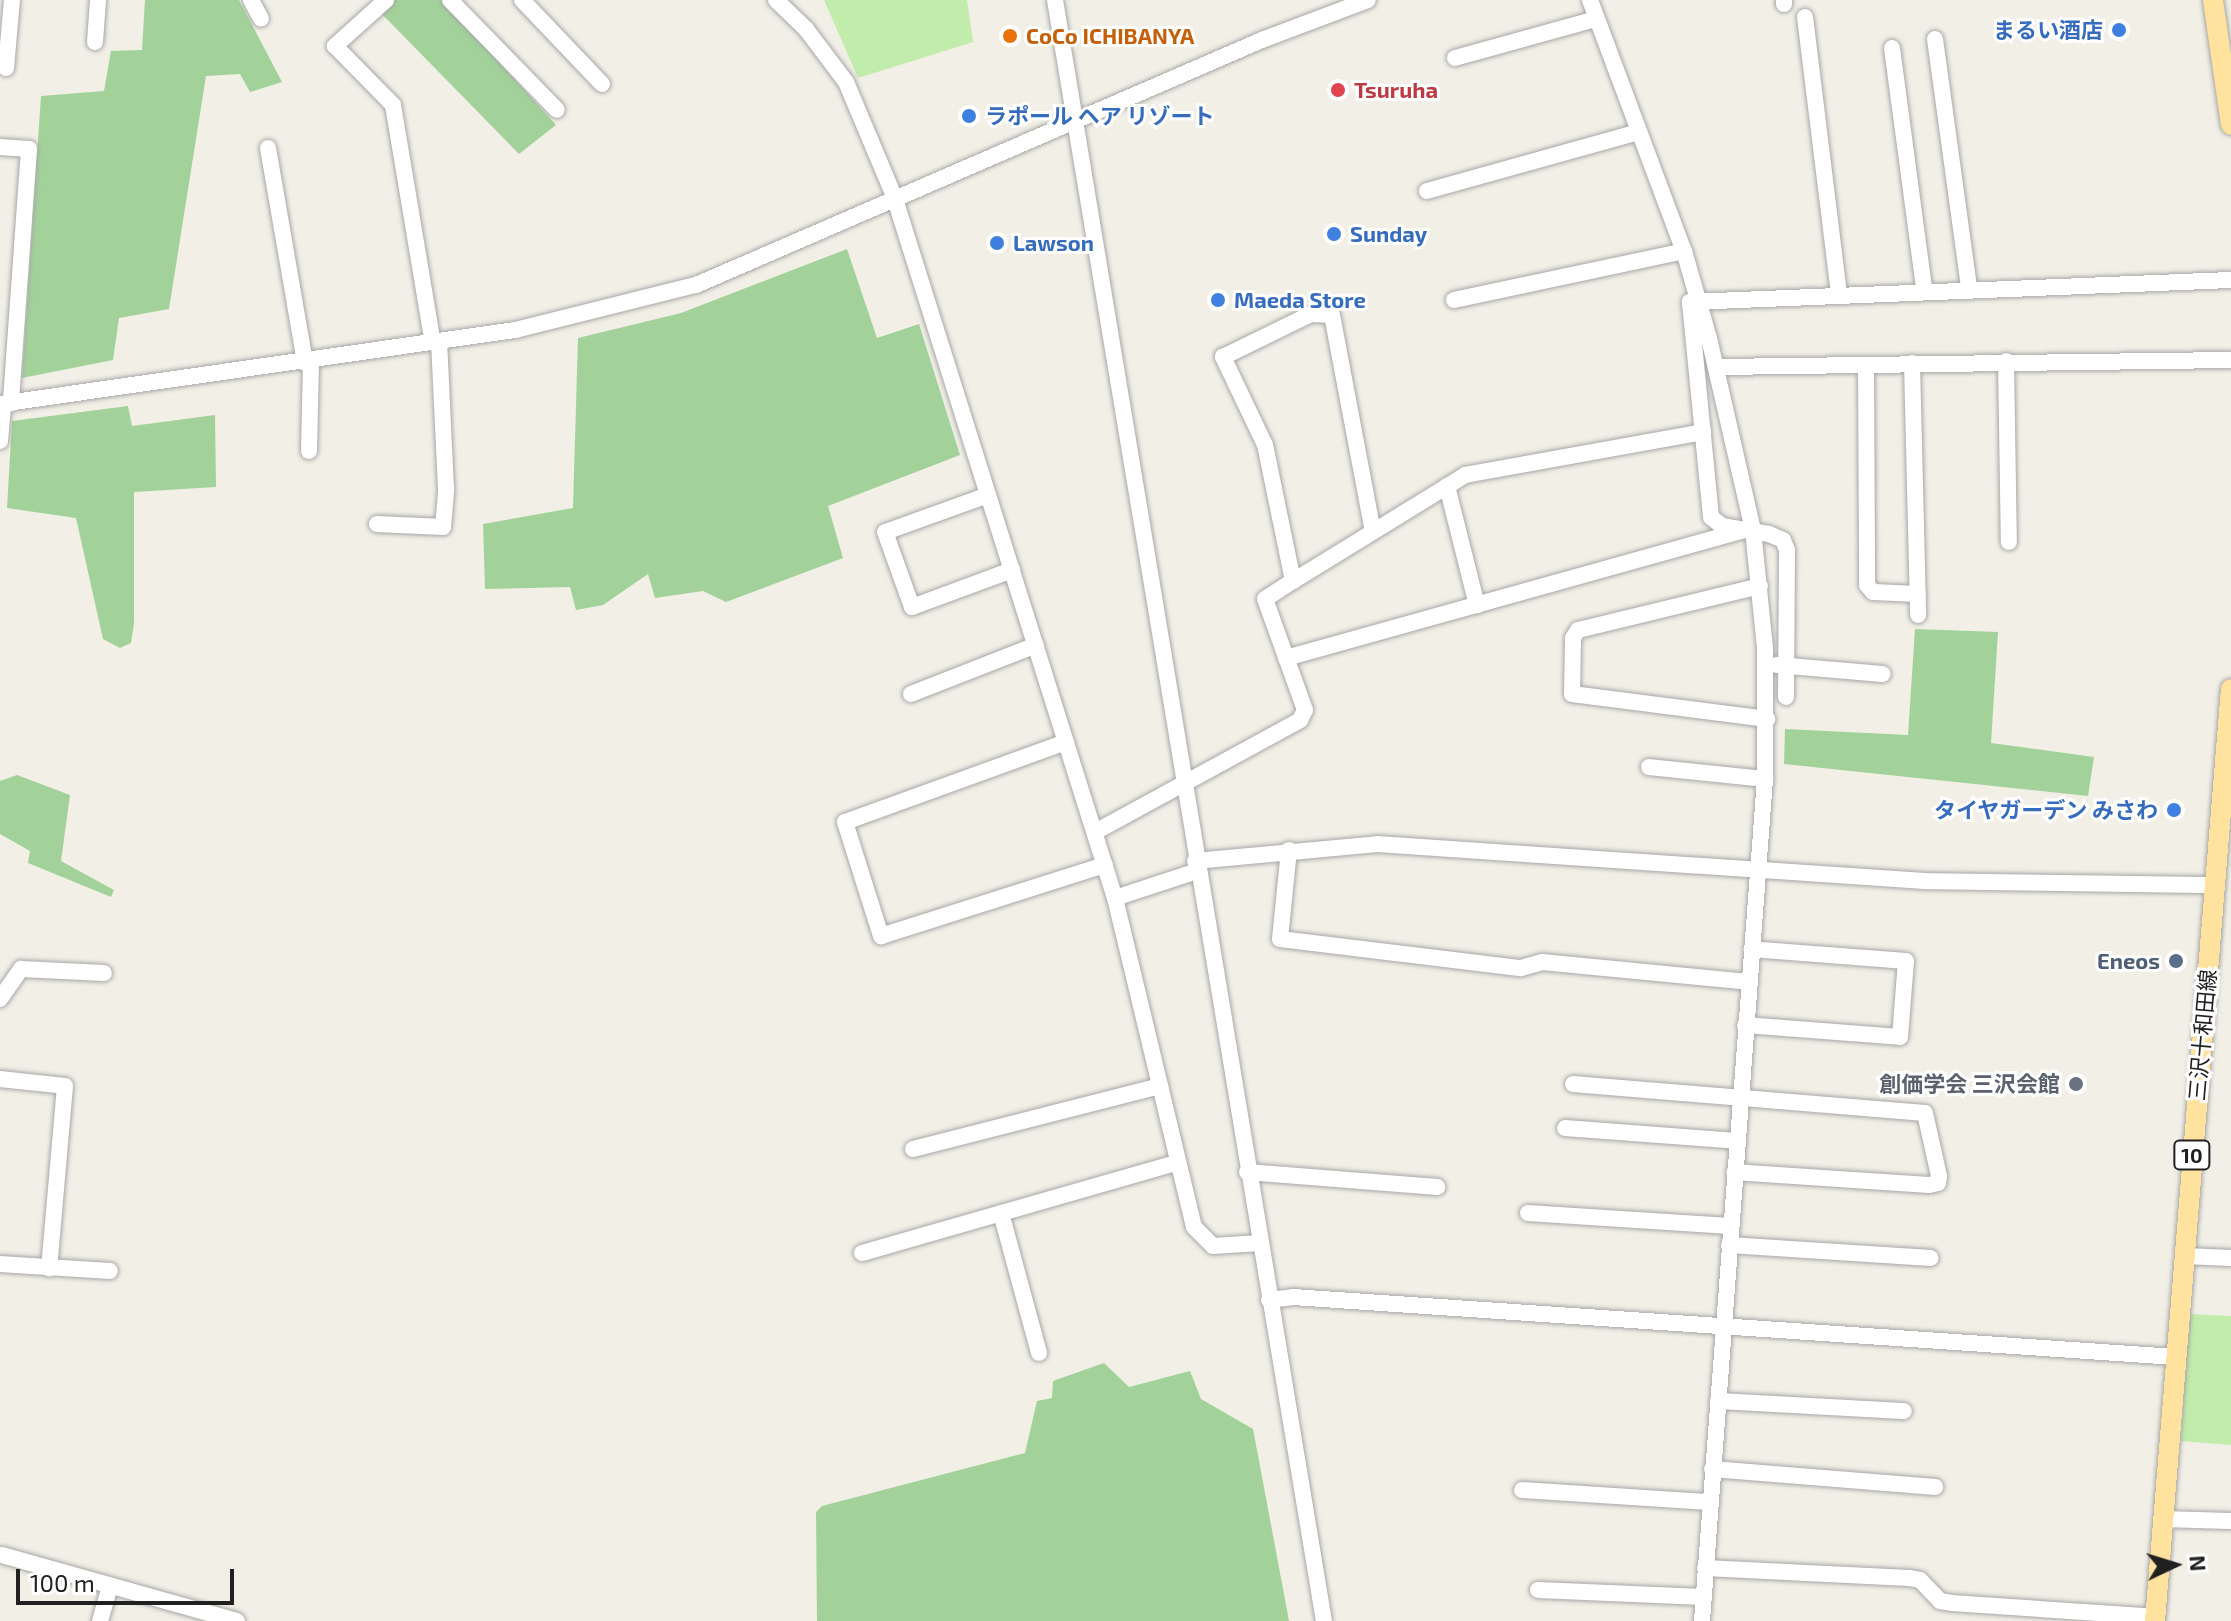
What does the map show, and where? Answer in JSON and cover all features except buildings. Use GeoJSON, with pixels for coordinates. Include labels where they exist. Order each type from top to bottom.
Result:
{"type":"FeatureCollection","features":[{"type":"Feature","properties":{"kind":"main road"},"geometry":{"type":"LineString","coordinates":[[2213,0],[2231,125]]}},
{"type":"Feature","properties":{"kind":"main road","name":"三沢十和田線"},"geometry":{"type":"LineString","coordinates":[[2155,1619],[2231,689]]}},
{"type":"Feature","properties":{"kind":"street"},"geometry":{"type":"LineString","coordinates":[[6,68],[12,0]]}},
{"type":"Feature","properties":{"kind":"street"},"geometry":{"type":"LineString","coordinates":[[95,42],[98,0]]}},
{"type":"Feature","properties":{"kind":"street"},"geometry":{"type":"LineString","coordinates":[[251,0],[261,19]]}},
{"type":"Feature","properties":{"kind":"street"},"geometry":{"type":"LineString","coordinates":[[450,0],[557,110]]}},
{"type":"Feature","properties":{"kind":"street"},"geometry":{"type":"LineString","coordinates":[[522,0],[602,84]]}},
{"type":"Feature","properties":{"kind":"street"},"geometry":{"type":"LineString","coordinates":[[776,0],[813,37],[846,82],[894,196],[1115,898],[1176,1163],[1203,1240],[1213,1246],[1260,1243]]}},
{"type":"Feature","properties":{"kind":"street"},"geometry":{"type":"LineString","coordinates":[[1055,0],[1196,866],[1324,1621]]}},
{"type":"Feature","properties":{"kind":"street"},"geometry":{"type":"LineString","coordinates":[[5,404],[436,343],[609,311],[696,285],[894,196],[1262,40],[1368,0]]}},
{"type":"Feature","properties":{"kind":"street"},"geometry":{"type":"LineString","coordinates":[[1590,0],[1684,251],[1717,367],[1760,586],[1767,719],[1765,779],[1702,1621]]}},
{"type":"Feature","properties":{"kind":"street"},"geometry":{"type":"LineString","coordinates":[[377,524],[443,527],[446,489],[436,343],[393,105],[335,46],[383,1]]}},
{"type":"Feature","properties":{"kind":"street"},"geometry":{"type":"LineString","coordinates":[[1805,17],[1839,292]]}},
{"type":"Feature","properties":{"kind":"street"},"geometry":{"type":"LineString","coordinates":[[1455,58],[1596,19]]}},
{"type":"Feature","properties":{"kind":"street"},"geometry":{"type":"LineString","coordinates":[[1935,39],[1969,287]]}},
{"type":"Feature","properties":{"kind":"street"},"geometry":{"type":"LineString","coordinates":[[1892,48],[1924,289]]}},
{"type":"Feature","properties":{"kind":"street"},"geometry":{"type":"LineString","coordinates":[[1427,191],[1639,132]]}},
{"type":"Feature","properties":{"kind":"street"},"geometry":{"type":"LineString","coordinates":[[0,147],[29,149],[0,441]]}},
{"type":"Feature","properties":{"kind":"street"},"geometry":{"type":"LineString","coordinates":[[268,148],[308,362],[309,451]]}},
{"type":"Feature","properties":{"kind":"street"},"geometry":{"type":"LineString","coordinates":[[1454,300],[1684,251]]}},
{"type":"Feature","properties":{"kind":"street"},"geometry":{"type":"LineString","coordinates":[[1786,697],[1787,550],[1783,540],[1711,517],[1690,302],[1839,292],[2231,280]]}},
{"type":"Feature","properties":{"kind":"street"},"geometry":{"type":"LineString","coordinates":[[1293,581],[1265,445],[1223,357],[1311,314],[1332,315],[1373,531]]}},
{"type":"Feature","properties":{"kind":"street"},"geometry":{"type":"LineString","coordinates":[[1717,367],[2231,360]]}},
{"type":"Feature","properties":{"kind":"street"},"geometry":{"type":"LineString","coordinates":[[2006,361],[2009,542]]}},
{"type":"Feature","properties":{"kind":"street"},"geometry":{"type":"LineString","coordinates":[[1912,363],[1918,615]]}},
{"type":"Feature","properties":{"kind":"street"},"geometry":{"type":"LineString","coordinates":[[1866,365],[1867,585],[1873,592],[1918,594]]}},
{"type":"Feature","properties":{"kind":"street"},"geometry":{"type":"LineString","coordinates":[[1095,832],[1300,720],[1305,710],[1265,599],[1447,486],[1483,469],[1703,432]]}},
{"type":"Feature","properties":{"kind":"street"},"geometry":{"type":"LineString","coordinates":[[1447,486],[1477,605]]}},
{"type":"Feature","properties":{"kind":"street"},"geometry":{"type":"LineString","coordinates":[[988,495],[885,532],[912,607],[1012,570]]}},
{"type":"Feature","properties":{"kind":"street"},"geometry":{"type":"LineString","coordinates":[[1286,658],[1748,530]]}},
{"type":"Feature","properties":{"kind":"street"},"geometry":{"type":"LineString","coordinates":[[1760,586],[1578,630],[1573,638],[1572,694],[1767,719]]}},
{"type":"Feature","properties":{"kind":"street"},"geometry":{"type":"LineString","coordinates":[[911,694],[1036,645]]}},
{"type":"Feature","properties":{"kind":"street"},"geometry":{"type":"LineString","coordinates":[[1765,665],[1786,664],[1883,674]]}},
{"type":"Feature","properties":{"kind":"street"},"geometry":{"type":"LineString","coordinates":[[1066,742],[845,822],[876,922],[881,936],[1105,865]]}},
{"type":"Feature","properties":{"kind":"street"},"geometry":{"type":"LineString","coordinates":[[1649,767],[1765,779]]}},
{"type":"Feature","properties":{"kind":"street"},"geometry":{"type":"LineString","coordinates":[[1115,898],[1196,866],[1289,850],[1403,845],[1925,881],[2214,885]]}},
{"type":"Feature","properties":{"kind":"street"},"geometry":{"type":"LineString","coordinates":[[1289,850],[1280,939],[1521,968],[1542,962],[1748,982]]}},
{"type":"Feature","properties":{"kind":"street"},"geometry":{"type":"LineString","coordinates":[[1745,1025],[1900,1037],[1904,991],[1906,961],[1751,949]]}},
{"type":"Feature","properties":{"kind":"street"},"geometry":{"type":"LineString","coordinates":[[0,999],[21,969],[104,973]]}},
{"type":"Feature","properties":{"kind":"street"},"geometry":{"type":"LineString","coordinates":[[0,1079],[65,1086],[49,1268]]}},
{"type":"Feature","properties":{"kind":"street"},"geometry":{"type":"LineString","coordinates":[[1573,1084],[1740,1095],[1925,1113],[1939,1176],[1938,1183],[1929,1185],[1734,1172]]}},
{"type":"Feature","properties":{"kind":"street"},"geometry":{"type":"LineString","coordinates":[[913,1149],[1160,1086]]}},
{"type":"Feature","properties":{"kind":"street"},"geometry":{"type":"LineString","coordinates":[[1565,1128],[1737,1141]]}},
{"type":"Feature","properties":{"kind":"street"},"geometry":{"type":"LineString","coordinates":[[862,1253],[1176,1163]]}},
{"type":"Feature","properties":{"kind":"street"},"geometry":{"type":"LineString","coordinates":[[1247,1172],[1437,1187]]}},
{"type":"Feature","properties":{"kind":"street"},"geometry":{"type":"LineString","coordinates":[[1001,1213],[1039,1353]]}},
{"type":"Feature","properties":{"kind":"street"},"geometry":{"type":"LineString","coordinates":[[1528,1213],[1730,1226]]}},
{"type":"Feature","properties":{"kind":"street"},"geometry":{"type":"LineString","coordinates":[[1729,1245],[1931,1258]]}},
{"type":"Feature","properties":{"kind":"street"},"geometry":{"type":"LineString","coordinates":[[2184,1256],[2231,1258]]}},
{"type":"Feature","properties":{"kind":"street"},"geometry":{"type":"LineString","coordinates":[[0,1264],[110,1271]]}},
{"type":"Feature","properties":{"kind":"street"},"geometry":{"type":"LineString","coordinates":[[1269,1300],[1293,1297],[2175,1357]]}},
{"type":"Feature","properties":{"kind":"street"},"geometry":{"type":"LineString","coordinates":[[1718,1401],[1904,1411]]}},
{"type":"Feature","properties":{"kind":"street"},"geometry":{"type":"LineString","coordinates":[[1712,1469],[1935,1487]]}},
{"type":"Feature","properties":{"kind":"street"},"geometry":{"type":"LineString","coordinates":[[1522,1490],[1710,1502]]}},
{"type":"Feature","properties":{"kind":"street"},"geometry":{"type":"LineString","coordinates":[[2162,1519],[2231,1521]]}},
{"type":"Feature","properties":{"kind":"street"},"geometry":{"type":"LineString","coordinates":[[2,1555],[237,1621]]}},
{"type":"Feature","properties":{"kind":"street"},"geometry":{"type":"LineString","coordinates":[[1705,1568],[1909,1578],[1952,1603],[2155,1619]]}},
{"type":"Feature","properties":{"kind":"street"},"geometry":{"type":"LineString","coordinates":[[100,1621],[110,1585]]}},
{"type":"Feature","properties":{"kind":"street"},"geometry":{"type":"LineString","coordinates":[[1538,1590],[1703,1597]]}},
{"type":"Feature","properties":{"kind":"green space"},"geometry":{"type":"Polygon","coordinates":[[[145,0],[239,0],[282,82],[250,92],[240,74],[206,76],[169,309],[119,318],[113,360],[22,378],[41,96],[104,91],[111,51],[142,50],[145,0]]]}},
{"type":"Feature","properties":{"kind":"green space"},"geometry":{"type":"Polygon","coordinates":[[[393,0],[443,0],[556,125],[519,154],[380,12],[393,0]]]}},
{"type":"Feature","properties":{"kind":"green space"},"geometry":{"type":"Polygon","coordinates":[[[824,0],[967,0],[973,42],[858,78],[824,0]]]}},
{"type":"Feature","properties":{"kind":"green space"},"geometry":{"type":"Polygon","coordinates":[[[847,249],[877,338],[919,324],[960,455],[828,506],[843,558],[726,602],[703,591],[655,598],[648,574],[603,605],[576,610],[570,587],[485,589],[483,524],[573,508],[578,338],[681,313],[847,249]]]}},
{"type":"Feature","properties":{"kind":"green space"},"geometry":{"type":"Polygon","coordinates":[[[128,406],[132,426],[215,415],[216,487],[134,492],[134,623],[131,643],[120,648],[103,639],[76,518],[7,508],[12,421],[128,406]]]}},
{"type":"Feature","properties":{"kind":"green space"},"geometry":{"type":"Polygon","coordinates":[[[1915,629],[1998,632],[1991,743],[2094,757],[2088,796],[1784,764],[1785,729],[1908,735],[1915,629]]]}},
{"type":"Feature","properties":{"kind":"green space"},"geometry":{"type":"Polygon","coordinates":[[[17,775],[70,795],[61,861],[114,890],[111,897],[28,863],[30,851],[0,834],[0,781],[17,775]]]}},
{"type":"Feature","properties":{"kind":"green space"},"geometry":{"type":"Polygon","coordinates":[[[2189,1314],[2231,1316],[2231,1445],[2181,1441],[2189,1314]]]}},
{"type":"Feature","properties":{"kind":"green space"},"geometry":{"type":"Polygon","coordinates":[[[1104,1363],[1129,1387],[1190,1371],[1201,1399],[1253,1429],[1289,1621],[817,1621],[816,1512],[822,1506],[1025,1453],[1037,1401],[1052,1398],[1053,1381],[1104,1363]]]}},
{"type":"Feature","properties":{"kind":"place","name":"まるい酒店"},"geometry":{"type":"Point","coordinates":[2119,30]}},
{"type":"Feature","properties":{"kind":"place","name":"CoCo ICHIBANYA"},"geometry":{"type":"Point","coordinates":[1010,36]}},
{"type":"Feature","properties":{"kind":"place","name":"Tsuruha"},"geometry":{"type":"Point","coordinates":[1338,90]}},
{"type":"Feature","properties":{"kind":"place","name":"ラポール ヘア リゾート"},"geometry":{"type":"Point","coordinates":[969,116]}},
{"type":"Feature","properties":{"kind":"place","name":"Sunday"},"geometry":{"type":"Point","coordinates":[1334,234]}},
{"type":"Feature","properties":{"kind":"place","name":"Lawson"},"geometry":{"type":"Point","coordinates":[997,243]}},
{"type":"Feature","properties":{"kind":"place","name":"Maeda Store"},"geometry":{"type":"Point","coordinates":[1218,300]}},
{"type":"Feature","properties":{"kind":"place","name":"タイヤガーデン みさわ"},"geometry":{"type":"Point","coordinates":[2174,810]}},
{"type":"Feature","properties":{"kind":"place","name":"Eneos"},"geometry":{"type":"Point","coordinates":[2176,961]}},
{"type":"Feature","properties":{"kind":"place","name":"創価学会 三沢会館"},"geometry":{"type":"Point","coordinates":[2076,1084]}}]}
